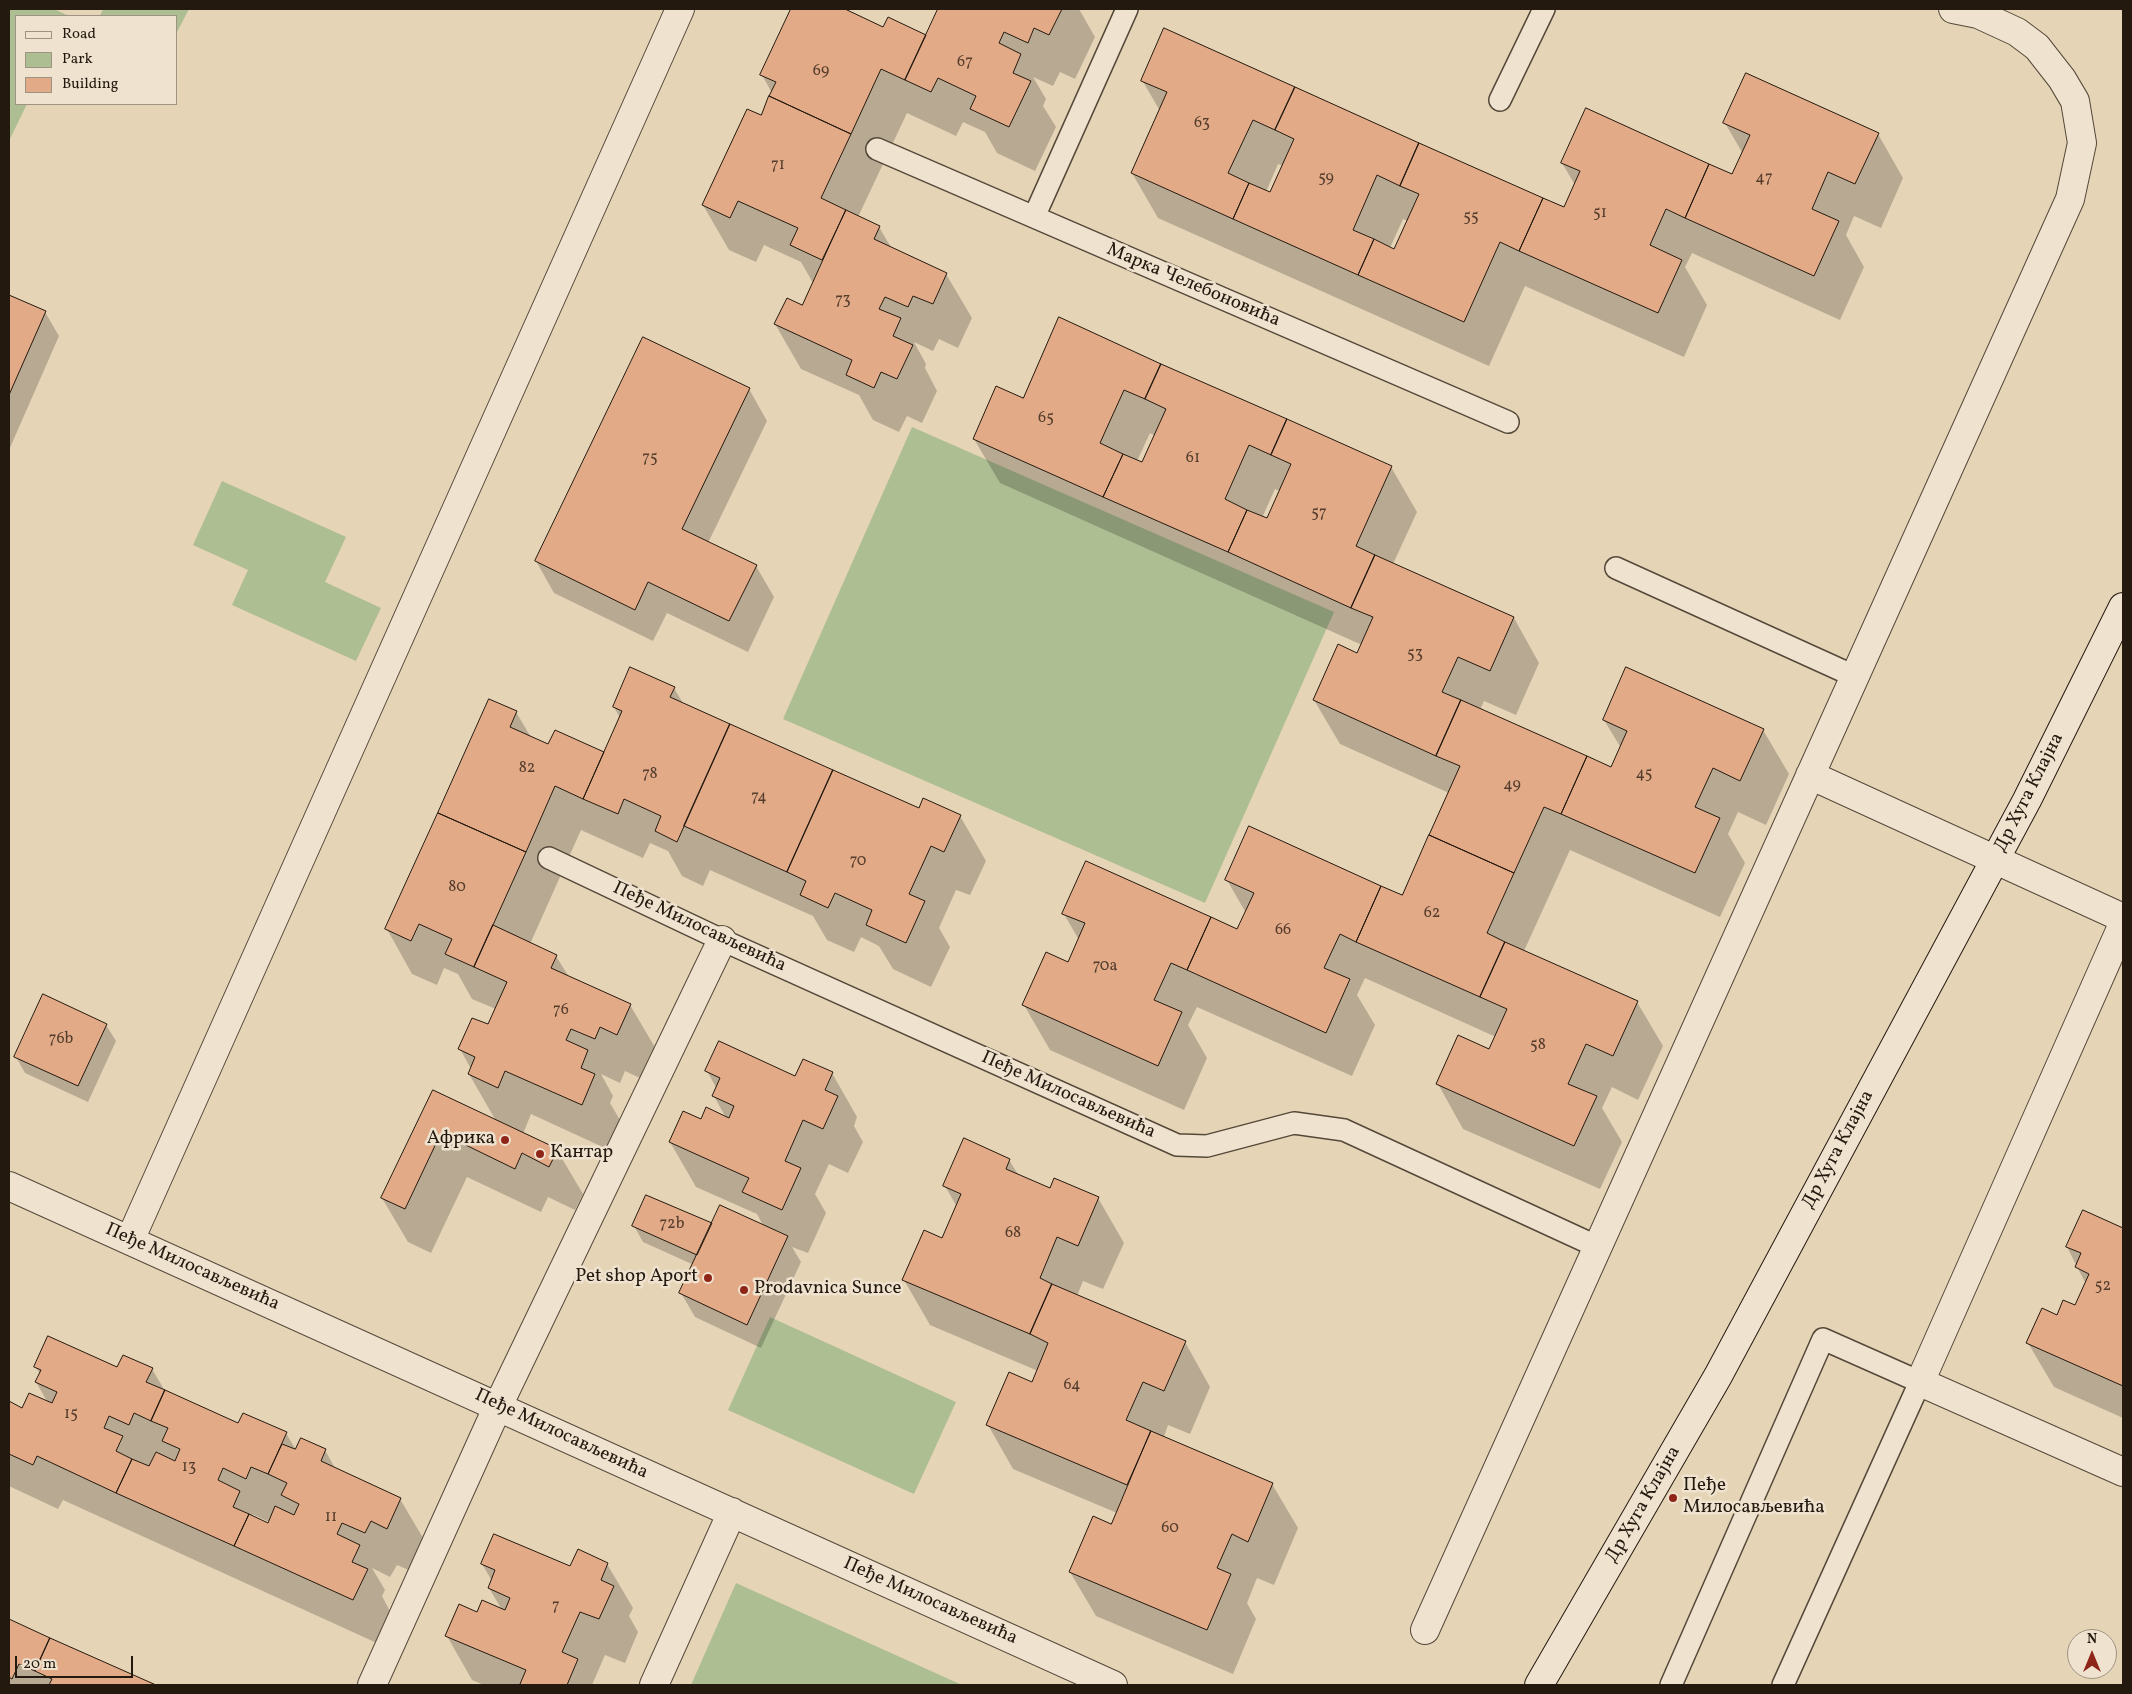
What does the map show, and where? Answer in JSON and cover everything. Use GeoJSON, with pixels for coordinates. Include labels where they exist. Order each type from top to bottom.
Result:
{"type":"FeatureCollection","features":[{"type":"Feature","properties":{"kind":"street"},"geometry":{"type":"LineString","coordinates":[[130,1240],[680,9]]}},
{"type":"Feature","properties":{"kind":"street"},"geometry":{"type":"LineString","coordinates":[[1425,1630],[2070,200],[2082,143],[2075,102],[2062,79],[2037,47],[2017,32],[1978,14],[1954,9]]}},
{"type":"Feature","properties":{"kind":"street","name":"Др Хуга Клајна"},"geometry":{"type":"LineString","coordinates":[[1539,1685],[1718,1376],[1996,859],[2123,607]]}},
{"type":"Feature","properties":{"kind":"street"},"geometry":{"type":"LineString","coordinates":[[1810,775],[2123,918]]}},
{"type":"Feature","properties":{"kind":"street"},"geometry":{"type":"LineString","coordinates":[[2123,924],[1920,1382],[2123,1472]]}},
{"type":"Feature","properties":{"kind":"street"},"geometry":{"type":"LineString","coordinates":[[372,1685],[498,1406],[722,940]]}},
{"type":"Feature","properties":{"kind":"street","name":"Пеђе Милосављевића"},"geometry":{"type":"LineString","coordinates":[[9,1186],[1113,1685]]}},
{"type":"Feature","properties":{"kind":"street"},"geometry":{"type":"LineString","coordinates":[[654,1685],[732,1512]]}},
{"type":"Feature","properties":{"kind":"lane"},"geometry":{"type":"LineString","coordinates":[[1034,217],[1127,9]]}},
{"type":"Feature","properties":{"kind":"lane"},"geometry":{"type":"LineString","coordinates":[[1500,100],[1544,9]]}},
{"type":"Feature","properties":{"kind":"lane","name":"Марка Челебоновића"},"geometry":{"type":"LineString","coordinates":[[877,149],[1508,422]]}},
{"type":"Feature","properties":{"kind":"lane"},"geometry":{"type":"LineString","coordinates":[[1616,568],[1854,676]]}},
{"type":"Feature","properties":{"kind":"lane","name":"Пеђе Милосављевића"},"geometry":{"type":"LineString","coordinates":[[549,858],[722,940],[1177,1145],[1208,1146],[1294,1123],[1344,1130],[1598,1247]]}},
{"type":"Feature","properties":{"kind":"lane"},"geometry":{"type":"LineString","coordinates":[[1671,1685],[1823,1339],[1920,1382],[1783,1685]]}},
{"type":"Feature","properties":{"kind":"green space"},"geometry":{"type":"Polygon","coordinates":[[[9,9],[54,9],[67,15],[15,15],[15,105],[27,105],[9,141],[9,9]]]}},
{"type":"Feature","properties":{"kind":"green space"},"geometry":{"type":"Polygon","coordinates":[[[103,9],[189,9],[178,30],[178,15],[100,15],[103,9]]]}},
{"type":"Feature","properties":{"kind":"green space"},"geometry":{"type":"Polygon","coordinates":[[[912,427],[1334,612],[1205,903],[783,719],[912,427]]]}},
{"type":"Feature","properties":{"kind":"green space"},"geometry":{"type":"Polygon","coordinates":[[[222,481],[346,537],[325,582],[381,608],[356,661],[232,605],[248,570],[193,545],[222,481]]]}},
{"type":"Feature","properties":{"kind":"green space"},"geometry":{"type":"Polygon","coordinates":[[[770,1317],[956,1402],[914,1494],[728,1410],[770,1317]]]}},
{"type":"Feature","properties":{"kind":"green space"},"geometry":{"type":"Polygon","coordinates":[[[736,1583],[962,1685],[691,1685],[736,1583]]]}},
{"type":"Feature","properties":{"kind":"building"},"geometry":{"type":"Polygon","coordinates":[[[791,9],[845,9],[883,27],[888,17],[926,35],[905,80],[881,69],[851,134],[769,96],[776,82],[760,75],[791,9]]]}},
{"type":"Feature","properties":{"kind":"building"},"geometry":{"type":"Polygon","coordinates":[[[938,9],[1062,9],[1049,35],[1034,28],[1028,43],[1004,32],[999,43],[1021,54],[1013,73],[1031,81],[1009,127],[970,109],[976,96],[938,78],[931,92],[905,80],[938,9]]]}},
{"type":"Feature","properties":{"kind":"building"},"geometry":{"type":"Polygon","coordinates":[[[1164,28],[1295,87],[1275,130],[1253,120],[1228,173],[1249,183],[1233,219],[1131,173],[1167,92],[1141,81],[1164,28]]]}},
{"type":"Feature","properties":{"kind":"building"},"geometry":{"type":"Polygon","coordinates":[[[1746,73],[1879,133],[1855,184],[1828,172],[1812,209],[1839,221],[1814,276],[1685,218],[1709,164],[1732,174],[1750,135],[1723,123],[1746,73]]]}},
{"type":"Feature","properties":{"kind":"building"},"geometry":{"type":"Polygon","coordinates":[[[1295,87],[1419,143],[1400,186],[1377,175],[1353,230],[1374,239],[1358,275],[1233,219],[1249,183],[1270,192],[1294,139],[1275,130],[1295,87]]]}},
{"type":"Feature","properties":{"kind":"building"},"geometry":{"type":"Polygon","coordinates":[[[769,96],[851,134],[821,198],[846,210],[822,260],[790,245],[798,228],[738,201],[730,218],[702,205],[747,109],[761,115],[769,96]]]}},
{"type":"Feature","properties":{"kind":"building"},"geometry":{"type":"Polygon","coordinates":[[[1586,108],[1709,164],[1685,218],[1666,209],[1650,245],[1682,260],[1658,313],[1519,251],[1543,198],[1564,207],[1580,171],[1561,163],[1586,108]]]}},
{"type":"Feature","properties":{"kind":"building"},"geometry":{"type":"Polygon","coordinates":[[[1419,143],[1543,198],[1519,251],[1500,242],[1464,322],[1358,275],[1374,239],[1394,249],[1419,194],[1400,186],[1419,143]]]}},
{"type":"Feature","properties":{"kind":"building"},"geometry":{"type":"Polygon","coordinates":[[[846,210],[880,226],[874,239],[947,273],[933,304],[913,296],[908,307],[885,297],[879,309],[901,318],[893,336],[913,345],[897,379],[881,372],[874,388],[846,375],[852,360],[774,324],[787,298],[802,305],[846,210]]]}},
{"type":"Feature","properties":{"kind":"building"},"geometry":{"type":"Polygon","coordinates":[[[9,295],[46,311],[9,395],[9,295]]]}},
{"type":"Feature","properties":{"kind":"building"},"geometry":{"type":"Polygon","coordinates":[[[1059,317],[1161,364],[1145,399],[1124,390],[1100,443],[1123,454],[1103,497],[973,439],[996,386],[1023,398],[1059,317]]]}},
{"type":"Feature","properties":{"kind":"building"},"geometry":{"type":"Polygon","coordinates":[[[643,337],[750,388],[682,529],[757,565],[729,621],[648,582],[635,610],[535,561],[643,337]]]}},
{"type":"Feature","properties":{"kind":"building"},"geometry":{"type":"Polygon","coordinates":[[[1161,364],[1287,419],[1271,455],[1249,445],[1225,499],[1247,510],[1228,552],[1103,497],[1123,454],[1142,462],[1166,409],[1145,399],[1161,364]]]}},
{"type":"Feature","properties":{"kind":"building"},"geometry":{"type":"Polygon","coordinates":[[[1287,419],[1392,466],[1356,546],[1375,555],[1351,608],[1228,552],[1247,510],[1267,518],[1291,464],[1271,455],[1287,419]]]}},
{"type":"Feature","properties":{"kind":"building"},"geometry":{"type":"Polygon","coordinates":[[[1375,555],[1514,617],[1490,671],[1458,657],[1442,692],[1461,700],[1436,756],[1313,700],[1338,644],[1357,653],[1373,617],[1351,608],[1375,555]]]}},
{"type":"Feature","properties":{"kind":"building"},"geometry":{"type":"Polygon","coordinates":[[[630,667],[675,687],[670,697],[730,724],[677,842],[655,831],[661,816],[624,799],[618,814],[583,799],[622,711],[613,707],[630,667]]]}},
{"type":"Feature","properties":{"kind":"building"},"geometry":{"type":"Polygon","coordinates":[[[1626,667],[1764,729],[1740,781],[1713,768],[1695,807],[1720,818],[1695,873],[1561,814],[1587,756],[1611,767],[1627,731],[1603,720],[1626,667]]]}},
{"type":"Feature","properties":{"kind":"building"},"geometry":{"type":"Polygon","coordinates":[[[489,699],[517,711],[510,727],[548,744],[555,730],[604,752],[583,799],[555,786],[526,852],[438,813],[489,699]]]}},
{"type":"Feature","properties":{"kind":"building"},"geometry":{"type":"Polygon","coordinates":[[[1461,700],[1587,756],[1561,814],[1544,807],[1514,873],[1429,835],[1460,766],[1436,756],[1461,700]]]}},
{"type":"Feature","properties":{"kind":"building"},"geometry":{"type":"Polygon","coordinates":[[[730,724],[833,770],[787,872],[684,826],[730,724]]]}},
{"type":"Feature","properties":{"kind":"building"},"geometry":{"type":"Polygon","coordinates":[[[833,770],[919,808],[923,798],[961,815],[944,852],[931,846],[909,894],[925,901],[906,943],[866,925],[872,910],[835,893],[828,908],[800,895],[806,881],[787,872],[833,770]]]}},
{"type":"Feature","properties":{"kind":"building"},"geometry":{"type":"Polygon","coordinates":[[[438,813],[526,852],[474,967],[445,954],[452,939],[419,924],[411,941],[385,929],[438,813]]]}},
{"type":"Feature","properties":{"kind":"building"},"geometry":{"type":"Polygon","coordinates":[[[1249,826],[1381,886],[1356,942],[1340,934],[1324,968],[1350,979],[1326,1033],[1187,970],[1211,917],[1237,929],[1254,893],[1225,880],[1249,826]]]}},
{"type":"Feature","properties":{"kind":"building"},"geometry":{"type":"Polygon","coordinates":[[[1429,835],[1514,873],[1487,933],[1505,942],[1480,997],[1356,942],[1381,886],[1402,895],[1429,835]]]}},
{"type":"Feature","properties":{"kind":"building"},"geometry":{"type":"Polygon","coordinates":[[[1086,861],[1211,917],[1187,970],[1171,963],[1154,1000],[1182,1012],[1158,1066],[1022,1005],[1046,952],[1068,962],[1085,923],[1062,914],[1086,861]]]}},
{"type":"Feature","properties":{"kind":"building"},"geometry":{"type":"Polygon","coordinates":[[[493,925],[557,955],[551,968],[631,1004],[617,1035],[600,1027],[595,1039],[571,1029],[566,1040],[588,1050],[581,1068],[595,1074],[582,1105],[505,1071],[498,1088],[468,1074],[475,1057],[458,1049],[472,1018],[488,1024],[507,982],[474,967],[493,925]]]}},
{"type":"Feature","properties":{"kind":"building"},"geometry":{"type":"Polygon","coordinates":[[[1505,942],[1638,1001],[1613,1056],[1586,1044],[1568,1084],[1597,1096],[1574,1146],[1436,1084],[1458,1035],[1489,1049],[1507,1009],[1480,997],[1505,942]]]}},
{"type":"Feature","properties":{"kind":"building"},"geometry":{"type":"Polygon","coordinates":[[[43,994],[107,1024],[78,1086],[14,1057],[43,994]]]}},
{"type":"Feature","properties":{"kind":"building"},"geometry":{"type":"Polygon","coordinates":[[[719,1041],[795,1076],[803,1059],[833,1072],[825,1090],[838,1096],[823,1129],[803,1120],[785,1161],[801,1168],[782,1210],[742,1192],[749,1178],[669,1142],[683,1111],[701,1119],[706,1107],[729,1118],[734,1106],[712,1096],[720,1078],[705,1071],[719,1041]]]}},
{"type":"Feature","properties":{"kind":"building"},"geometry":{"type":"Polygon","coordinates":[[[433,1090],[558,1149],[549,1167],[522,1153],[515,1169],[441,1133],[405,1209],[381,1198],[433,1090]]]}},
{"type":"Feature","properties":{"kind":"building"},"geometry":{"type":"Polygon","coordinates":[[[964,1138],[1010,1159],[1006,1169],[1050,1188],[1054,1178],[1099,1197],[1078,1246],[1057,1237],[1040,1278],[1052,1284],[1030,1334],[902,1280],[924,1230],[942,1238],[961,1194],[943,1186],[964,1138]]]}},
{"type":"Feature","properties":{"kind":"building"},"geometry":{"type":"Polygon","coordinates":[[[646,1195],[712,1223],[697,1255],[632,1226],[646,1195]]]}},
{"type":"Feature","properties":{"kind":"building"},"geometry":{"type":"Polygon","coordinates":[[[720,1205],[788,1236],[747,1325],[679,1293],[720,1205]]]}},
{"type":"Feature","properties":{"kind":"building"},"geometry":{"type":"Polygon","coordinates":[[[2083,1210],[2123,1228],[2123,1386],[2026,1343],[2042,1308],[2057,1315],[2063,1300],[2075,1305],[2089,1274],[2075,1267],[2081,1253],[2066,1247],[2083,1210]]]}},
{"type":"Feature","properties":{"kind":"building"},"geometry":{"type":"Polygon","coordinates":[[[1052,1284],[1186,1341],[1164,1391],[1143,1382],[1126,1420],[1151,1431],[1127,1485],[986,1425],[1009,1372],[1032,1382],[1048,1343],[1030,1334],[1052,1284]]]}},
{"type":"Feature","properties":{"kind":"building"},"geometry":{"type":"Polygon","coordinates":[[[48,1336],[117,1367],[123,1355],[153,1368],[146,1382],[165,1390],[151,1421],[134,1413],[129,1425],[109,1416],[104,1428],[123,1436],[116,1451],[132,1459],[116,1493],[37,1456],[33,1465],[9,1454],[9,1401],[22,1408],[29,1393],[52,1403],[57,1392],[35,1382],[41,1370],[34,1367],[48,1336]]]}},
{"type":"Feature","properties":{"kind":"building"},"geometry":{"type":"Polygon","coordinates":[[[165,1390],[238,1423],[243,1413],[287,1432],[268,1474],[251,1467],[246,1479],[223,1468],[218,1480],[240,1491],[233,1507],[249,1514],[234,1546],[116,1493],[132,1459],[149,1466],[156,1452],[175,1461],[180,1449],[162,1441],[168,1428],[151,1421],[165,1390]]]}},
{"type":"Feature","properties":{"kind":"building"},"geometry":{"type":"Polygon","coordinates":[[[1151,1431],[1273,1483],[1248,1542],[1232,1534],[1217,1568],[1231,1574],[1207,1630],[1069,1572],[1093,1516],[1111,1524],[1151,1431]]]}},
{"type":"Feature","properties":{"kind":"building"},"geometry":{"type":"Polygon","coordinates":[[[301,1438],[326,1449],[321,1461],[401,1498],[387,1529],[371,1521],[365,1533],[342,1523],[337,1534],[360,1545],[352,1562],[368,1569],[353,1600],[234,1546],[249,1514],[268,1523],[275,1506],[294,1515],[299,1504],[281,1495],[287,1483],[268,1474],[282,1444],[295,1449],[301,1438]]]}},
{"type":"Feature","properties":{"kind":"building"},"geometry":{"type":"Polygon","coordinates":[[[494,1534],[570,1566],[578,1549],[608,1563],[601,1580],[614,1586],[599,1619],[580,1612],[562,1652],[578,1659],[567,1685],[522,1685],[520,1684],[526,1670],[445,1636],[459,1604],[477,1612],[482,1600],[505,1610],[510,1598],[488,1588],[495,1570],[481,1564],[494,1534]]]}},
{"type":"Feature","properties":{"kind":"building"},"geometry":{"type":"Polygon","coordinates":[[[9,1619],[50,1638],[35,1671],[19,1664],[12,1679],[9,1677],[9,1619]]]}},
{"type":"Feature","properties":{"kind":"building"},"geometry":{"type":"Polygon","coordinates":[[[50,1638],[156,1685],[49,1685],[52,1679],[35,1671],[50,1638]]]}},
{"type":"Feature","properties":{"kind":"place","name":"Африка"},"geometry":{"type":"Point","coordinates":[505,1140]}},
{"type":"Feature","properties":{"kind":"place","name":"Кантар"},"geometry":{"type":"Point","coordinates":[540,1154]}},
{"type":"Feature","properties":{"kind":"place","name":"Pet shop Aport"},"geometry":{"type":"Point","coordinates":[708,1278]}},
{"type":"Feature","properties":{"kind":"place","name":"Prodavnica Sunce"},"geometry":{"type":"Point","coordinates":[744,1290]}},
{"type":"Feature","properties":{"kind":"place","name":"Пеђе Милосављевића"},"geometry":{"type":"Point","coordinates":[1673,1498]}}]}
